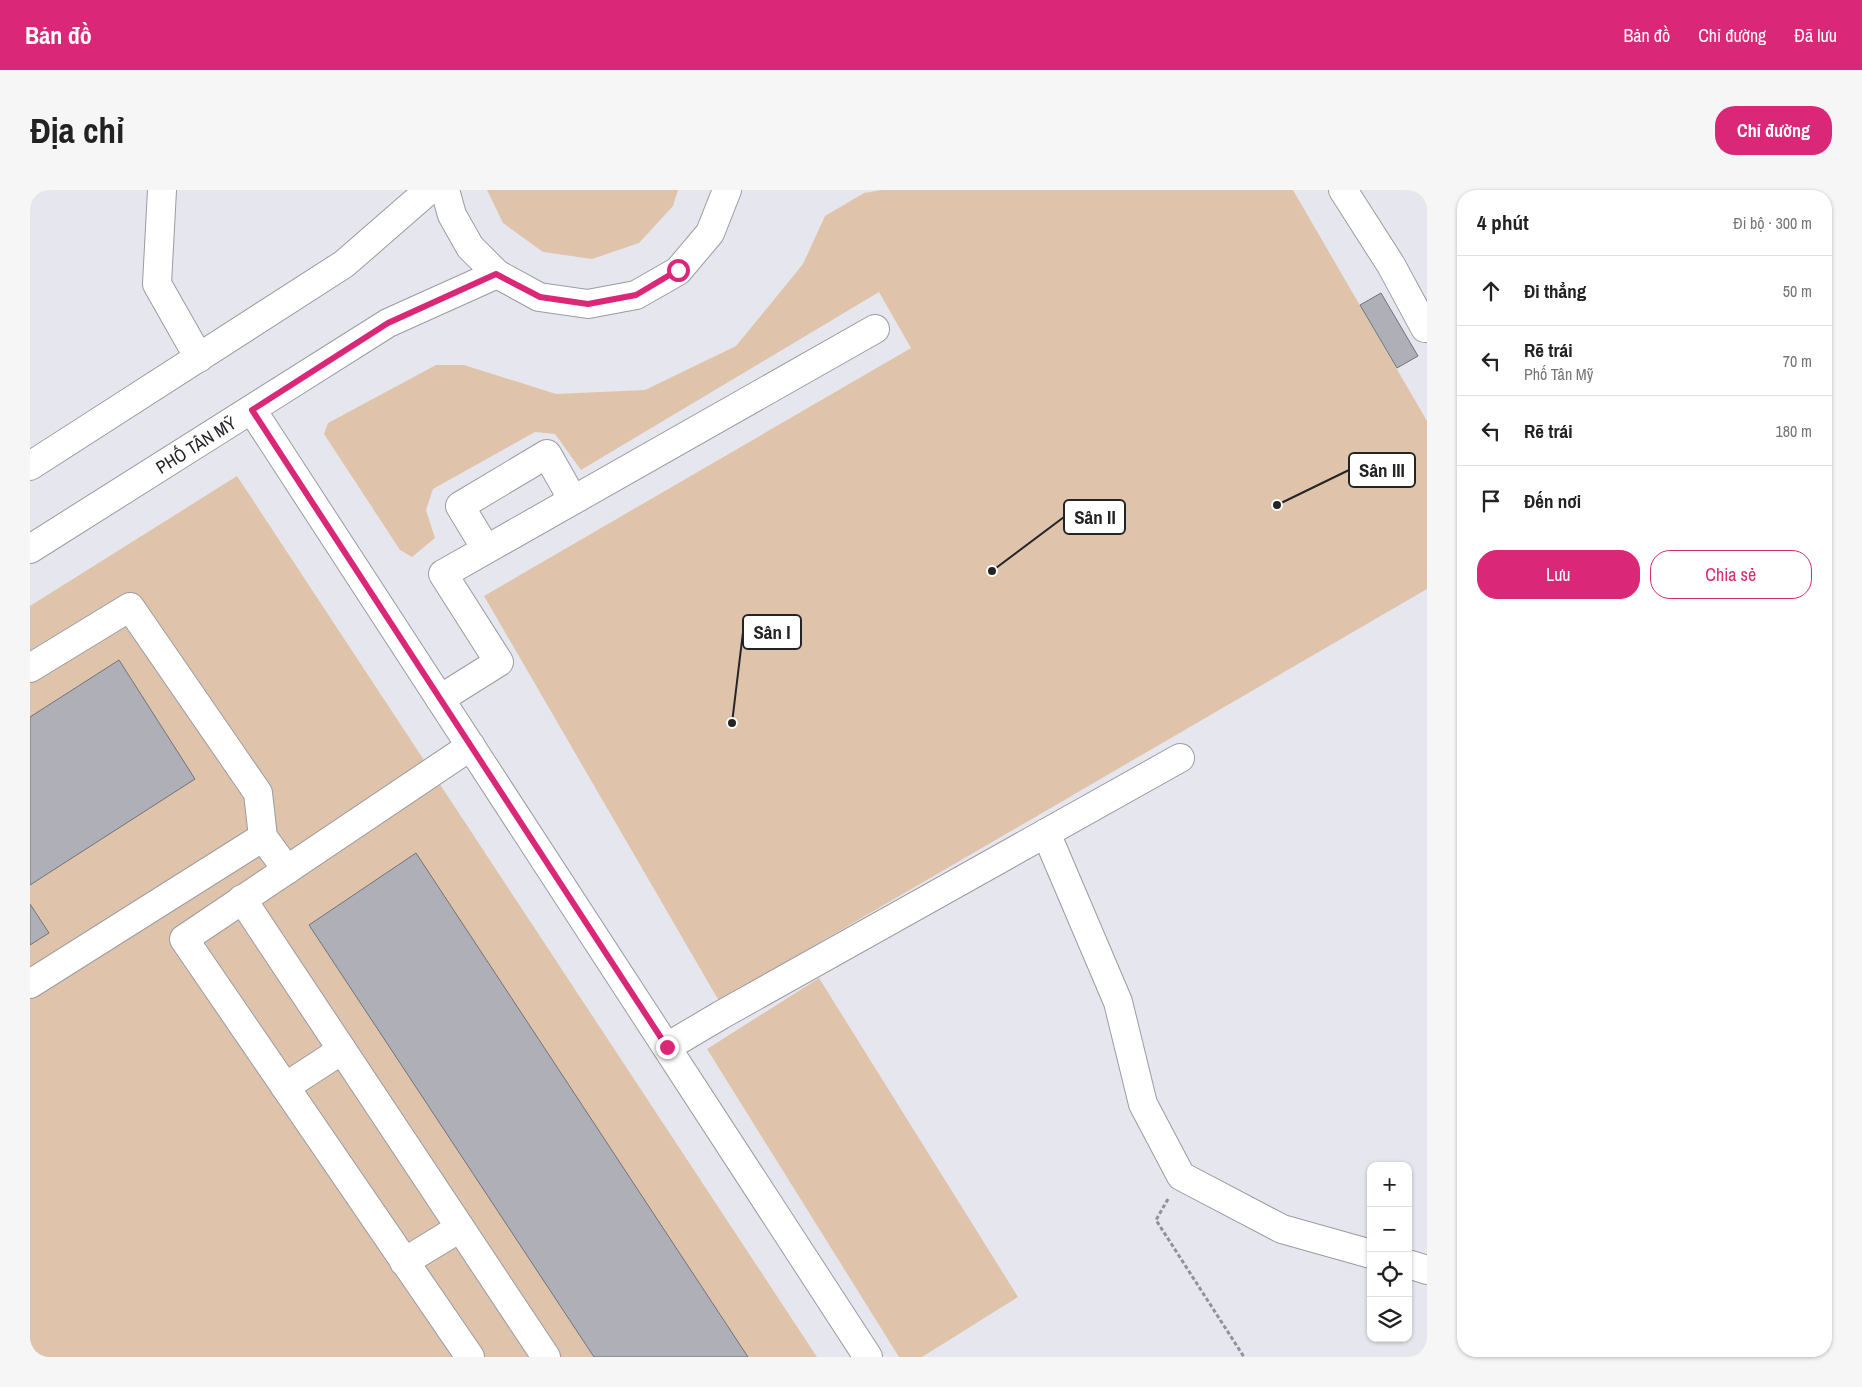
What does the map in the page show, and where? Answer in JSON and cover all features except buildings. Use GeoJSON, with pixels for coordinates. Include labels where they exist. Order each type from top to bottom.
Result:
{"type":"FeatureCollection","features":[{"type":"Feature","properties":{"kind":"street"},"geometry":{"type":"LineString","coordinates":[[162,190],[157,284],[199,358]]}},
{"type":"Feature","properties":{"kind":"street"},"geometry":{"type":"LineString","coordinates":[[30,466],[344,264],[429,190]]}},
{"type":"Feature","properties":{"kind":"street"},"geometry":{"type":"LineString","coordinates":[[445,190],[452,215],[470,247],[496,274],[540,297],[588,304],[636,295],[678,270],[710,233],[727,190]]}},
{"type":"Feature","properties":{"kind":"street"},"geometry":{"type":"LineString","coordinates":[[1344,190],[1391,265],[1425,328]]}},
{"type":"Feature","properties":{"kind":"street","name":"PHỐ TÂN MỸ"},"geometry":{"type":"LineString","coordinates":[[30,549],[388,323],[496,274]]}},
{"type":"Feature","properties":{"kind":"street"},"geometry":{"type":"LineString","coordinates":[[440,699],[499,662],[443,574],[875,329]]}},
{"type":"Feature","properties":{"kind":"street"},"geometry":{"type":"LineString","coordinates":[[252,410],[868,1357]]}},
{"type":"Feature","properties":{"kind":"street"},"geometry":{"type":"LineString","coordinates":[[486,549],[460,506],[547,454],[573,500]]}},
{"type":"Feature","properties":{"kind":"street"},"geometry":{"type":"LineString","coordinates":[[30,668],[130,608],[258,793],[263,837],[287,870]]}},
{"type":"Feature","properties":{"kind":"street"},"geometry":{"type":"LineString","coordinates":[[470,1357],[184,939],[471,746]]}},
{"type":"Feature","properties":{"kind":"street"},"geometry":{"type":"LineString","coordinates":[[667,1047],[1180,758]]}},
{"type":"Feature","properties":{"kind":"street"},"geometry":{"type":"LineString","coordinates":[[1046,833],[1118,1002],[1143,1104],[1181,1176],[1282,1229],[1367,1253]]}},
{"type":"Feature","properties":{"kind":"street"},"geometry":{"type":"LineString","coordinates":[[30,984],[263,837]]}},
{"type":"Feature","properties":{"kind":"street"},"geometry":{"type":"LineString","coordinates":[[242,900],[546,1357]]}},
{"type":"Feature","properties":{"kind":"street"},"geometry":{"type":"LineString","coordinates":[[285,1087],[342,1050]]}},
{"type":"Feature","properties":{"kind":"street"},"geometry":{"type":"LineString","coordinates":[[404,1262],[460,1228]]}},
{"type":"Feature","properties":{"kind":"street"},"geometry":{"type":"LineString","coordinates":[[1412,1265],[1427,1270]]}},
{"type":"Feature","properties":{"kind":"path"},"geometry":{"type":"LineString","coordinates":[[1181,1176],[1156,1220],[1244,1357]]}},
{"type":"Feature","properties":{"kind":"shaded area"},"geometry":{"type":"Polygon","coordinates":[[[487,190],[678,190],[673,206],[639,243],[592,259],[543,252],[503,223],[487,190]]]}},
{"type":"Feature","properties":{"kind":"shaded area"},"geometry":{"type":"Polygon","coordinates":[[[881,190],[1293,190],[1427,421],[1427,589],[719,1001],[484,596],[911,348],[879,292],[581,470],[555,434],[535,432],[433,489],[426,510],[435,538],[412,557],[400,550],[324,434],[328,423],[436,365],[464,365],[556,394],[645,390],[736,346],[803,264],[825,216],[864,193],[881,190]]]}},
{"type":"Feature","properties":{"kind":"shaded area"},"geometry":{"type":"Polygon","coordinates":[[[237,476],[817,1357],[30,1357],[30,606],[237,476]]]}},
{"type":"Feature","properties":{"kind":"shaded area"},"geometry":{"type":"Polygon","coordinates":[[[819,978],[1018,1297],[922,1357],[899,1357],[707,1049],[819,978]]]}},
{"type":"Feature","properties":{"kind":"place","name":"Sân III"},"geometry":{"type":"Point","coordinates":[1277,505]}},
{"type":"Feature","properties":{"kind":"place","name":"Sân II"},"geometry":{"type":"Point","coordinates":[992,571]}},
{"type":"Feature","properties":{"kind":"place","name":"Sân I"},"geometry":{"type":"Point","coordinates":[732,723]}},
{"type":"Feature","properties":{"kind":"route"},"geometry":{"type":"LineString","coordinates":[[667,1047],[252,410],[388,323],[496,274],[540,297],[588,304],[636,295],[678,270]]}}]}
